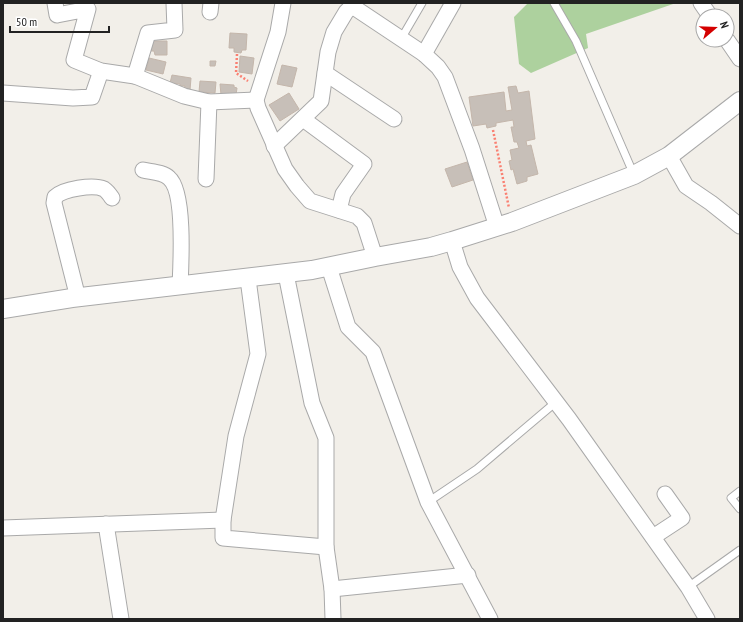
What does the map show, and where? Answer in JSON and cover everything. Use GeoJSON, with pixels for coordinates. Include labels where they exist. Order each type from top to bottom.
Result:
{"type":"FeatureCollection","features":[{"type":"Feature","properties":{"kind":"street"},"geometry":{"type":"LineString","coordinates":[[54,3],[56,15],[88,9],[74,60],[101,71],[135,76],[184,96],[209,102],[256,100]]}},
{"type":"Feature","properties":{"kind":"street"},"geometry":{"type":"LineString","coordinates":[[135,76],[148,33],[175,30],[174,3]]}},
{"type":"Feature","properties":{"kind":"street"},"geometry":{"type":"LineString","coordinates":[[283,3],[278,32],[256,100],[258,108],[285,169],[297,186],[310,201],[357,216],[364,223],[375,257]]}},
{"type":"Feature","properties":{"kind":"street"},"geometry":{"type":"LineString","coordinates":[[424,54],[453,3]]}},
{"type":"Feature","properties":{"kind":"street"},"geometry":{"type":"LineString","coordinates":[[274,146],[321,101],[328,52],[334,32],[346,12],[354,5],[424,54],[438,67],[445,77],[472,149],[504,225]]}},
{"type":"Feature","properties":{"kind":"street"},"geometry":{"type":"LineString","coordinates":[[732,48],[740,60]]}},
{"type":"Feature","properties":{"kind":"street"},"geometry":{"type":"LineString","coordinates":[[3,93],[73,98],[92,97],[101,71]]}},
{"type":"Feature","properties":{"kind":"street"},"geometry":{"type":"LineString","coordinates":[[325,73],[394,119]]}},
{"type":"Feature","properties":{"kind":"street"},"geometry":{"type":"LineString","coordinates":[[3,309],[78,298],[286,274],[431,247],[504,225],[634,175],[669,156],[740,101]]}},
{"type":"Feature","properties":{"kind":"street"},"geometry":{"type":"LineString","coordinates":[[206,179],[209,102]]}},
{"type":"Feature","properties":{"kind":"street"},"geometry":{"type":"LineString","coordinates":[[303,119],[364,164],[343,194],[339,210]]}},
{"type":"Feature","properties":{"kind":"street"},"geometry":{"type":"LineString","coordinates":[[669,156],[686,186],[711,203],[740,226]]}},
{"type":"Feature","properties":{"kind":"street"},"geometry":{"type":"LineString","coordinates":[[143,170],[162,174],[170,178],[175,186],[181,217],[180,286]]}},
{"type":"Feature","properties":{"kind":"street"},"geometry":{"type":"LineString","coordinates":[[78,298],[54,203],[55,197],[63,191],[94,187],[106,190],[112,198]]}},
{"type":"Feature","properties":{"kind":"street"},"geometry":{"type":"LineString","coordinates":[[452,241],[460,267],[476,298],[556,402],[654,537],[688,587],[707,619]]}},
{"type":"Feature","properties":{"kind":"street"},"geometry":{"type":"LineString","coordinates":[[329,267],[348,327],[373,352],[428,502],[490,619]]}},
{"type":"Feature","properties":{"kind":"street"},"geometry":{"type":"LineString","coordinates":[[286,274],[312,403],[326,438],[326,547],[332,589],[333,619]]}},
{"type":"Feature","properties":{"kind":"street"},"geometry":{"type":"LineString","coordinates":[[248,279],[258,354],[236,436],[223,520],[223,538],[326,547]]}},
{"type":"Feature","properties":{"kind":"street"},"geometry":{"type":"LineString","coordinates":[[654,537],[682,518],[665,494]]}},
{"type":"Feature","properties":{"kind":"street"},"geometry":{"type":"LineString","coordinates":[[3,528],[223,520]]}},
{"type":"Feature","properties":{"kind":"street"},"geometry":{"type":"LineString","coordinates":[[106,524],[121,619]]}},
{"type":"Feature","properties":{"kind":"street"},"geometry":{"type":"LineString","coordinates":[[332,589],[468,575]]}},
{"type":"Feature","properties":{"kind":"lane"},"geometry":{"type":"LineString","coordinates":[[402,39],[422,3]]}},
{"type":"Feature","properties":{"kind":"lane"},"geometry":{"type":"LineString","coordinates":[[554,3],[576,41],[634,175]]}},
{"type":"Feature","properties":{"kind":"lane"},"geometry":{"type":"LineString","coordinates":[[428,502],[478,469],[556,402]]}},
{"type":"Feature","properties":{"kind":"lane"},"geometry":{"type":"LineString","coordinates":[[740,491],[731,498],[740,509]]}},
{"type":"Feature","properties":{"kind":"lane"},"geometry":{"type":"LineString","coordinates":[[688,587],[740,550]]}},
{"type":"Feature","properties":{"kind":"path"},"geometry":{"type":"LineString","coordinates":[[237,54],[236,73],[249,82]]}},
{"type":"Feature","properties":{"kind":"path"},"geometry":{"type":"LineString","coordinates":[[493,130],[504,225]]}},
{"type":"Feature","properties":{"kind":"green space"},"geometry":{"type":"Polygon","coordinates":[[[528,3],[676,3],[586,34],[588,48],[531,73],[519,64],[514,17],[528,3]]]}},
{"type":"Feature","properties":{"kind":"building"},"geometry":{"type":"Polygon","coordinates":[[[230,33],[247,34],[246,50],[242,50],[241,53],[234,52],[234,48],[229,48],[230,33]]]}},
{"type":"Feature","properties":{"kind":"building"},"geometry":{"type":"Polygon","coordinates":[[[151,41],[167,41],[167,55],[155,55],[154,51],[151,51],[151,41]]]}},
{"type":"Feature","properties":{"kind":"building"},"geometry":{"type":"Polygon","coordinates":[[[240,56],[254,58],[252,74],[239,72],[240,56]]]}},
{"type":"Feature","properties":{"kind":"building"},"geometry":{"type":"Polygon","coordinates":[[[149,58],[166,62],[163,74],[146,70],[149,58]]]}},
{"type":"Feature","properties":{"kind":"building"},"geometry":{"type":"Polygon","coordinates":[[[210,61],[216,61],[215,66],[210,66],[210,61]]]}},
{"type":"Feature","properties":{"kind":"building"},"geometry":{"type":"Polygon","coordinates":[[[282,65],[297,68],[292,87],[277,84],[282,65]]]}},
{"type":"Feature","properties":{"kind":"building"},"geometry":{"type":"Polygon","coordinates":[[[172,75],[191,78],[190,90],[184,89],[185,86],[180,86],[180,84],[170,83],[172,75]]]}},
{"type":"Feature","properties":{"kind":"building"},"geometry":{"type":"Polygon","coordinates":[[[200,81],[216,82],[215,93],[199,92],[200,81]]]}},
{"type":"Feature","properties":{"kind":"building"},"geometry":{"type":"Polygon","coordinates":[[[220,84],[234,85],[234,87],[237,88],[236,95],[221,95],[220,84]]]}},
{"type":"Feature","properties":{"kind":"building"},"geometry":{"type":"Polygon","coordinates":[[[516,86],[518,93],[529,91],[535,139],[526,141],[527,146],[531,145],[538,174],[527,177],[527,181],[517,184],[509,161],[512,160],[510,150],[519,148],[517,142],[514,142],[511,127],[514,127],[513,120],[496,123],[496,126],[487,128],[486,124],[473,126],[469,97],[504,92],[506,111],[512,110],[508,87],[516,86]]]}},
{"type":"Feature","properties":{"kind":"building"},"geometry":{"type":"Polygon","coordinates":[[[289,93],[299,109],[280,121],[269,105],[289,93]]]}},
{"type":"Feature","properties":{"kind":"building"},"geometry":{"type":"Polygon","coordinates":[[[467,162],[473,180],[452,187],[445,169],[467,162]]]}}]}
